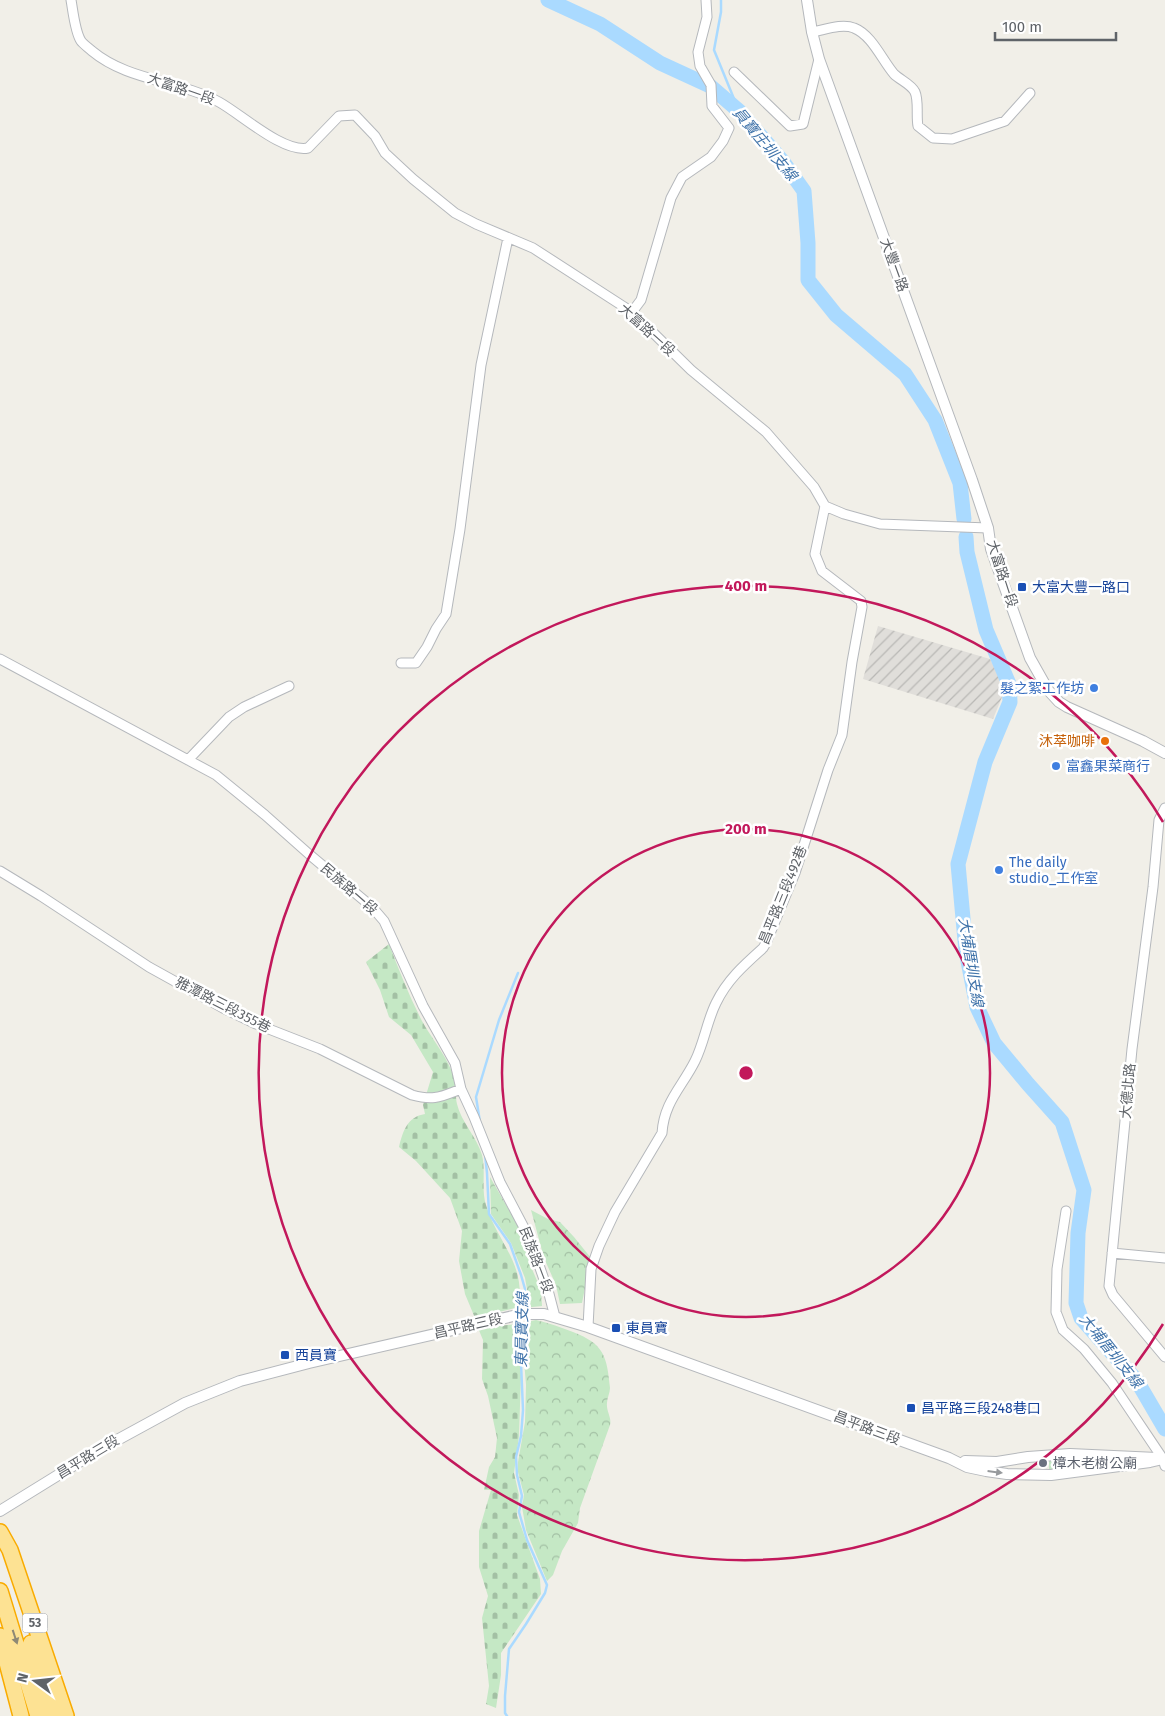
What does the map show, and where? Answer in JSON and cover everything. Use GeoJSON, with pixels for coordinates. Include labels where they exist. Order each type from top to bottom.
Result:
{"type":"FeatureCollection","features":[{"type":"Feature","properties":{"kind":"highway","name":"53"},"geometry":{"type":"LineString","coordinates":[[0,1532],[10,1550],[66,1716]]}},
{"type":"Feature","properties":{"kind":"highway"},"geometry":{"type":"LineString","coordinates":[[0,1546],[53,1716]]}},
{"type":"Feature","properties":{"kind":"highway"},"geometry":{"type":"LineString","coordinates":[[0,1591],[38,1716]]}},
{"type":"Feature","properties":{"kind":"highway"},"geometry":{"type":"LineString","coordinates":[[0,1636],[21,1716]]}},
{"type":"Feature","properties":{"kind":"street","name":"大富路一段"},"geometry":{"type":"LineString","coordinates":[[71,0],[80,40],[93,52],[116,66],[217,101],[242,116],[267,136],[302,149],[308,148],[339,116],[355,115],[375,136],[386,153],[413,179],[455,212],[476,224],[533,248],[632,312],[691,370],[766,432],[814,487],[825,506],[844,514],[880,524],[988,528],[991,549],[1030,658],[1048,690],[1059,702],[1067,707],[1144,740],[1165,753]]}},
{"type":"Feature","properties":{"kind":"street"},"geometry":{"type":"LineString","coordinates":[[632,312],[641,300],[671,198],[682,176],[711,157],[723,141],[729,128],[712,106],[711,85],[700,66],[698,52],[707,17],[706,0]]}},
{"type":"Feature","properties":{"kind":"street","name":"大豐一路"},"geometry":{"type":"LineString","coordinates":[[807,0],[819,59],[988,528]]}},
{"type":"Feature","properties":{"kind":"street"},"geometry":{"type":"LineString","coordinates":[[812,32],[847,26],[856,28],[866,37],[895,75],[914,90],[917,100],[918,126],[933,138],[952,139],[1005,121],[1030,93]]}},
{"type":"Feature","properties":{"kind":"street"},"geometry":{"type":"LineString","coordinates":[[734,72],[790,126],[797,125],[803,124],[819,59]]}},
{"type":"Feature","properties":{"kind":"street"},"geometry":{"type":"LineString","coordinates":[[401,663],[416,663],[446,614],[461,519],[481,365],[508,238]]}},
{"type":"Feature","properties":{"kind":"street","name":"昌平路三段492巷"},"geometry":{"type":"LineString","coordinates":[[588,1327],[591,1269],[599,1246],[615,1212],[662,1134],[663,1119],[671,1101],[696,1061],[716,1003],[731,977],[766,943],[795,873],[828,770],[842,735],[862,607],[860,601],[822,571],[815,554],[825,506]]}},
{"type":"Feature","properties":{"kind":"street","name":"民族路一段"},"geometry":{"type":"LineString","coordinates":[[0,659],[216,775],[372,906],[384,921],[423,1006],[455,1063],[461,1089],[500,1182],[530,1239],[550,1294],[555,1317]]}},
{"type":"Feature","properties":{"kind":"street"},"geometry":{"type":"LineString","coordinates":[[188,760],[229,717],[244,707],[289,686]]}},
{"type":"Feature","properties":{"kind":"street","name":"大德北路"},"geometry":{"type":"LineString","coordinates":[[1165,808],[1159,820],[1152,896],[1132,1049],[1109,1286],[1113,1296],[1165,1357]]}},
{"type":"Feature","properties":{"kind":"street","name":"雅潭路三段355巷"},"geometry":{"type":"LineString","coordinates":[[0,871],[149,967],[256,1024],[320,1049],[412,1095],[437,1099],[461,1089]]}},
{"type":"Feature","properties":{"kind":"street"},"geometry":{"type":"LineString","coordinates":[[1066,1211],[1057,1269],[1056,1312],[1063,1330],[1084,1349],[1112,1383],[1164,1461]]}},
{"type":"Feature","properties":{"kind":"street"},"geometry":{"type":"LineString","coordinates":[[1112,1253],[1165,1258]]}},
{"type":"Feature","properties":{"kind":"street","name":"昌平路三段"},"geometry":{"type":"LineString","coordinates":[[0,1511],[96,1451],[185,1403],[240,1381],[318,1360],[518,1315],[536,1313],[588,1327],[949,1458],[967,1467],[1007,1474],[1051,1475],[1164,1461]]}},
{"type":"Feature","properties":{"kind":"street","name":"昌平路三段"},"geometry":{"type":"LineString","coordinates":[[949,1458],[972,1462],[996,1462],[1028,1457],[1070,1454],[1151,1456],[1164,1461]]}},
{"type":"Feature","properties":{"kind":"shaded area"},"geometry":{"type":"Polygon","coordinates":[[[878,626],[990,659],[999,676],[1002,697],[993,719],[863,679],[878,626]]]}},
{"type":"Feature","properties":{"kind":"green space"},"geometry":{"type":"Polygon","coordinates":[[[389,944],[417,1012],[449,1065],[455,1081],[456,1101],[459,1111],[480,1148],[483,1161],[486,1205],[491,1219],[509,1253],[518,1277],[520,1291],[519,1307],[475,1318],[465,1294],[459,1261],[462,1231],[450,1198],[416,1161],[399,1147],[404,1130],[410,1122],[414,1118],[425,1114],[423,1105],[433,1072],[411,1035],[389,1017],[380,990],[366,962],[389,944]]]}},
{"type":"Feature","properties":{"kind":"green space"},"geometry":{"type":"Polygon","coordinates":[[[490,1177],[520,1229],[532,1269],[541,1290],[542,1306],[523,1308],[527,1289],[525,1278],[511,1243],[491,1214],[490,1177]]]}},
{"type":"Feature","properties":{"kind":"green space"},"geometry":{"type":"Polygon","coordinates":[[[531,1210],[548,1219],[560,1222],[591,1258],[582,1303],[560,1304],[556,1285],[544,1258],[531,1210]]]}},
{"type":"Feature","properties":{"kind":"green space"},"geometry":{"type":"Polygon","coordinates":[[[536,1320],[573,1332],[591,1341],[598,1347],[605,1359],[610,1388],[607,1406],[610,1425],[580,1508],[578,1523],[562,1551],[553,1575],[547,1581],[526,1530],[522,1507],[524,1495],[518,1472],[525,1422],[526,1385],[521,1323],[536,1320]]]}},
{"type":"Feature","properties":{"kind":"green space"},"geometry":{"type":"Polygon","coordinates":[[[517,1324],[521,1375],[519,1436],[514,1473],[519,1495],[517,1515],[540,1579],[541,1594],[501,1653],[501,1675],[496,1708],[486,1704],[489,1686],[482,1618],[488,1596],[479,1567],[479,1531],[491,1490],[484,1490],[489,1467],[495,1457],[497,1438],[488,1396],[482,1379],[483,1340],[478,1328],[517,1324]]]}},
{"type":"Feature","properties":{"kind":"green space"},"geometry":{"type":"Polygon","coordinates":[[[1082,1459],[1092,1461],[1094,1464],[1049,1472],[1049,1460],[1082,1459]]]}},
{"type":"Feature","properties":{"kind":"waterway","name":"員寶庄圳支線"},"geometry":{"type":"LineString","coordinates":[[548,0],[600,24],[660,63],[710,86],[739,111],[784,163],[804,191],[808,243],[808,280],[836,315],[905,374],[935,420],[960,483],[964,519]]}},
{"type":"Feature","properties":{"kind":"waterway"},"geometry":{"type":"LineString","coordinates":[[721,0],[721,12],[714,50],[739,111]]}},
{"type":"Feature","properties":{"kind":"waterway","name":"大埔厝圳支線"},"geometry":{"type":"LineString","coordinates":[[966,537],[967,552],[986,630],[1009,684],[1010,702],[985,762],[958,864],[966,951],[977,1007],[994,1043],[1062,1122],[1084,1190],[1078,1233],[1076,1303],[1081,1318],[1137,1381],[1165,1429]]}},
{"type":"Feature","properties":{"kind":"waterway","name":"東員寶支線"},"geometry":{"type":"LineString","coordinates":[[480,1122],[476,1097],[499,1020],[518,973]]}},
{"type":"Feature","properties":{"kind":"waterway","name":"東員寶支線"},"geometry":{"type":"LineString","coordinates":[[485,1154],[489,1214],[510,1244],[525,1289],[520,1311]]}},
{"type":"Feature","properties":{"kind":"waterway","name":"東員寶支線"},"geometry":{"type":"LineString","coordinates":[[507,1716],[505,1713],[505,1696],[509,1649],[545,1593],[547,1585],[527,1540],[519,1512],[522,1496],[517,1475],[516,1457],[521,1436],[523,1410],[519,1316]]}},
{"type":"Feature","properties":{"kind":"place","name":"大富大豐一路口"},"geometry":{"type":"Point","coordinates":[1022,587]}},
{"type":"Feature","properties":{"kind":"place","name":"髮之絮工作坊"},"geometry":{"type":"Point","coordinates":[1094,688]}},
{"type":"Feature","properties":{"kind":"place","name":"沐萃咖啡"},"geometry":{"type":"Point","coordinates":[1105,741]}},
{"type":"Feature","properties":{"kind":"place","name":"富鑫果菜商行"},"geometry":{"type":"Point","coordinates":[1056,766]}},
{"type":"Feature","properties":{"kind":"place","name":"The daily studio_工作室"},"geometry":{"type":"Point","coordinates":[999,870]}},
{"type":"Feature","properties":{"kind":"place","name":"東員寶"},"geometry":{"type":"Point","coordinates":[616,1328]}},
{"type":"Feature","properties":{"kind":"place","name":"西員寶"},"geometry":{"type":"Point","coordinates":[285,1355]}},
{"type":"Feature","properties":{"kind":"place","name":"昌平路三段248巷口"},"geometry":{"type":"Point","coordinates":[911,1408]}},
{"type":"Feature","properties":{"kind":"place","name":"樟木老樹公廟"},"geometry":{"type":"Point","coordinates":[1043,1463]}}]}
